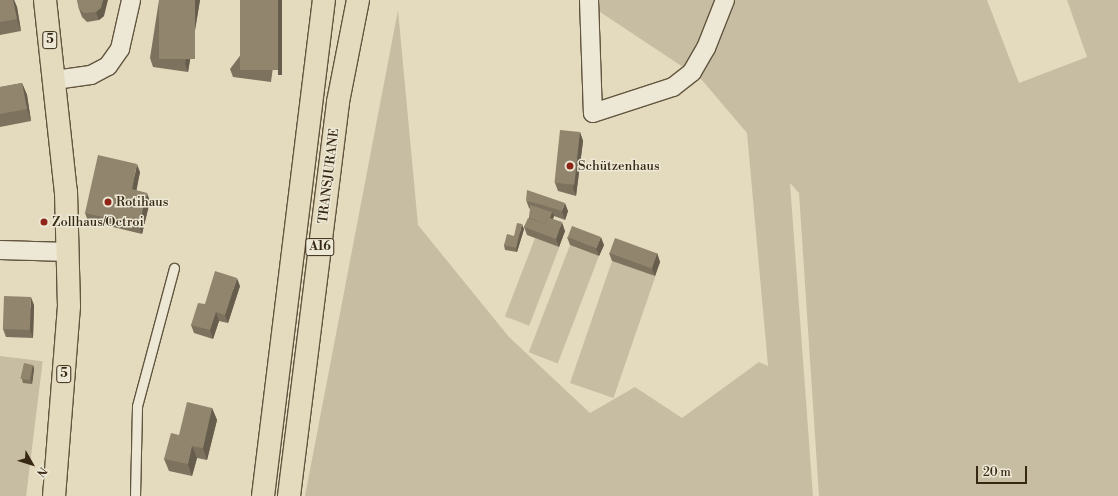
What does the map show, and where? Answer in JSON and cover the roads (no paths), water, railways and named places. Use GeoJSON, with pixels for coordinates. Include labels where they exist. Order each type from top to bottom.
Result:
{"type":"FeatureCollection","features":[{"type":"Feature","properties":{"kind":"main road","name":"5"},"geometry":{"type":"LineString","coordinates":[[44,0],[55,80],[68,252],[69,306],[54,496]]}},
{"type":"Feature","properties":{"kind":"main road","name":"TRANSJURANE"},"geometry":{"type":"LineString","coordinates":[[263,496],[324,0]]}},
{"type":"Feature","properties":{"kind":"main road","name":"TRANSJURANE"},"geometry":{"type":"LineString","coordinates":[[289,496],[338,102],[358,0]]}},
{"type":"Feature","properties":{"kind":"street"},"geometry":{"type":"LineString","coordinates":[[55,80],[91,75],[108,66],[120,49],[131,0]]}},
{"type":"Feature","properties":{"kind":"street"},"geometry":{"type":"LineString","coordinates":[[588,0],[592,36],[593,113],[673,87],[692,72],[706,48],[725,0]]}},
{"type":"Feature","properties":{"kind":"street"},"geometry":{"type":"LineString","coordinates":[[0,250],[68,252]]}},
{"type":"Feature","properties":{"kind":"lane"},"geometry":{"type":"LineString","coordinates":[[135,496],[137,406],[174,268]]}},
{"type":"Feature","properties":{"kind":"place","name":"Schützenhaus"},"geometry":{"type":"Point","coordinates":[570,166]}},
{"type":"Feature","properties":{"kind":"place","name":"Rotihaus"},"geometry":{"type":"Point","coordinates":[108,202]}},
{"type":"Feature","properties":{"kind":"place","name":"Zollhaus/Octroi"},"geometry":{"type":"Point","coordinates":[44,222]}}]}
